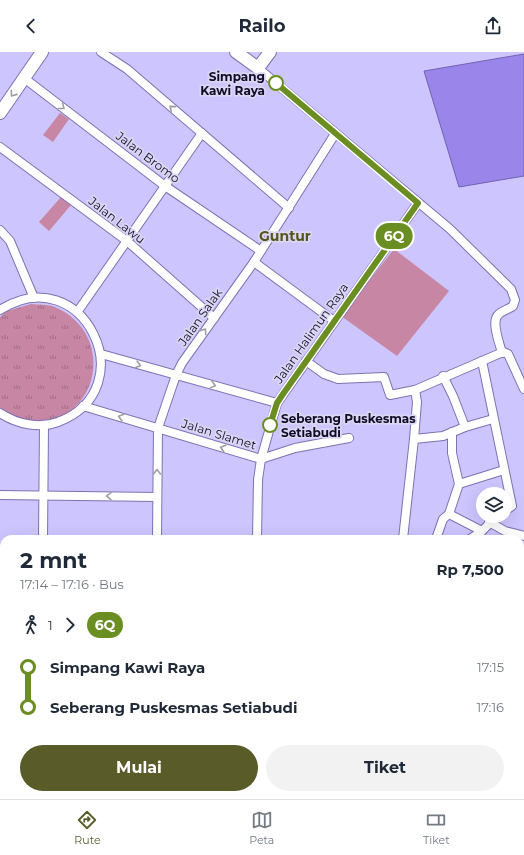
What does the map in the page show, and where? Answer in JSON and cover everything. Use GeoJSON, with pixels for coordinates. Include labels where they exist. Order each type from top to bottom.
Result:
{"type":"FeatureCollection","features":[{"type":"Feature","properties":{"kind":"street"},"geometry":{"type":"LineString","coordinates":[[0,113],[42,52]]}},
{"type":"Feature","properties":{"kind":"street"},"geometry":{"type":"LineString","coordinates":[[101,52],[127,69],[289,208]]}},
{"type":"Feature","properties":{"kind":"street"},"geometry":{"type":"LineString","coordinates":[[236,52],[258,68],[450,229],[510,289],[515,300],[514,306],[499,313],[496,318],[502,353]]}},
{"type":"Feature","properties":{"kind":"street"},"geometry":{"type":"LineString","coordinates":[[258,68],[267,53]]}},
{"type":"Feature","properties":{"kind":"street","name":"Jalan Bromo"},"geometry":{"type":"LineString","coordinates":[[24,78],[165,186],[261,251]]}},
{"type":"Feature","properties":{"kind":"street"},"geometry":{"type":"LineString","coordinates":[[78,312],[202,133]]}},
{"type":"Feature","properties":{"kind":"street","name":"Jalan Salak"},"geometry":{"type":"LineString","coordinates":[[157,535],[158,428],[176,375],[182,363],[254,262],[335,134]]}},
{"type":"Feature","properties":{"kind":"street","name":"Jalan Lawu"},"geometry":{"type":"LineString","coordinates":[[0,147],[127,241],[214,318]]}},
{"type":"Feature","properties":{"kind":"street","name":"Jalan Halimun Raya"},"geometry":{"type":"LineString","coordinates":[[257,535],[258,480],[261,459],[277,403],[418,203]]}},
{"type":"Feature","properties":{"kind":"street"},"geometry":{"type":"LineString","coordinates":[[0,230],[10,241],[34,298]]}},
{"type":"Feature","properties":{"kind":"street"},"geometry":{"type":"LineString","coordinates":[[254,262],[334,321]]}},
{"type":"Feature","properties":{"kind":"street"},"geometry":{"type":"LineString","coordinates":[[0,310],[21,300],[34,298],[60,302],[78,312],[94,332],[101,354],[100,373],[94,391],[83,406],[65,419],[44,425],[22,423],[0,414]]}},
{"type":"Feature","properties":{"kind":"street"},"geometry":{"type":"LineString","coordinates":[[306,361],[324,374],[338,379],[384,377],[390,395],[415,390],[444,376],[502,353],[508,354],[523,386]]}},
{"type":"Feature","properties":{"kind":"street"},"geometry":{"type":"LineString","coordinates":[[101,354],[277,403]]}},
{"type":"Feature","properties":{"kind":"street"},"geometry":{"type":"LineString","coordinates":[[482,361],[508,487]]}},
{"type":"Feature","properties":{"kind":"street"},"geometry":{"type":"LineString","coordinates":[[444,376],[454,396],[465,427]]}},
{"type":"Feature","properties":{"kind":"street"},"geometry":{"type":"LineString","coordinates":[[403,535],[417,402],[415,390]]}},
{"type":"Feature","properties":{"kind":"street","name":"Jalan Slamet"},"geometry":{"type":"LineString","coordinates":[[83,406],[261,459],[295,448],[349,438]]}},
{"type":"Feature","properties":{"kind":"street"},"geometry":{"type":"LineString","coordinates":[[414,438],[443,436],[465,427],[493,419]]}},
{"type":"Feature","properties":{"kind":"street"},"geometry":{"type":"LineString","coordinates":[[43,535],[44,425]]}},
{"type":"Feature","properties":{"kind":"street"},"geometry":{"type":"LineString","coordinates":[[437,535],[443,519],[449,514],[459,484],[452,453],[452,432]]}},
{"type":"Feature","properties":{"kind":"street"},"geometry":{"type":"LineString","coordinates":[[459,484],[504,470]]}},
{"type":"Feature","properties":{"kind":"street"},"geometry":{"type":"LineString","coordinates":[[0,495],[157,497]]}},
{"type":"Feature","properties":{"kind":"street"},"geometry":{"type":"LineString","coordinates":[[449,514],[482,532]]}},
{"type":"Feature","properties":{"kind":"street"},"geometry":{"type":"LineString","coordinates":[[477,535],[482,532],[488,523]]}},
{"type":"Feature","properties":{"kind":"street"},"geometry":{"type":"LineString","coordinates":[[491,523],[505,531],[520,535]]}},
{"type":"Feature","properties":{"kind":"green space"},"geometry":{"type":"Polygon","coordinates":[[[60,113],[69,119],[53,142],[43,135],[60,113]]]}},
{"type":"Feature","properties":{"kind":"green space"},"geometry":{"type":"Polygon","coordinates":[[[61,197],[71,205],[49,231],[39,222],[61,197]]]}},
{"type":"Feature","properties":{"kind":"green space"},"geometry":{"type":"Polygon","coordinates":[[[394,249],[449,291],[397,356],[341,316],[394,249]]]}},
{"type":"Feature","properties":{"kind":"green space"},"geometry":{"type":"Polygon","coordinates":[[[31,304],[55,307],[75,320],[88,337],[93,357],[92,377],[85,395],[72,410],[54,419],[31,421],[17,420],[9,417],[0,410],[0,317],[7,311],[31,304]]]}},
{"type":"Feature","properties":{"kind":"shaded area"},"geometry":{"type":"Polygon","coordinates":[[[524,54],[524,176],[459,187],[424,71],[524,54]]]}},
{"type":"Feature","properties":{"kind":"bus line","name":"6Q"},"geometry":{"type":"LineString","coordinates":[[270,425],[277,403],[283,394],[418,203],[276,83]]}},
{"type":"Feature","properties":{"kind":"place","name":"Simpang Kawi Raya"},"geometry":{"type":"Point","coordinates":[276,83]}},
{"type":"Feature","properties":{"kind":"place","name":"Seberang Puskesmas Setiabudi"},"geometry":{"type":"Point","coordinates":[270,425]}},
{"type":"Feature","properties":{"kind":"district","name":"Guntur"},"geometry":{"type":"Point","coordinates":[285,236]}}]}
